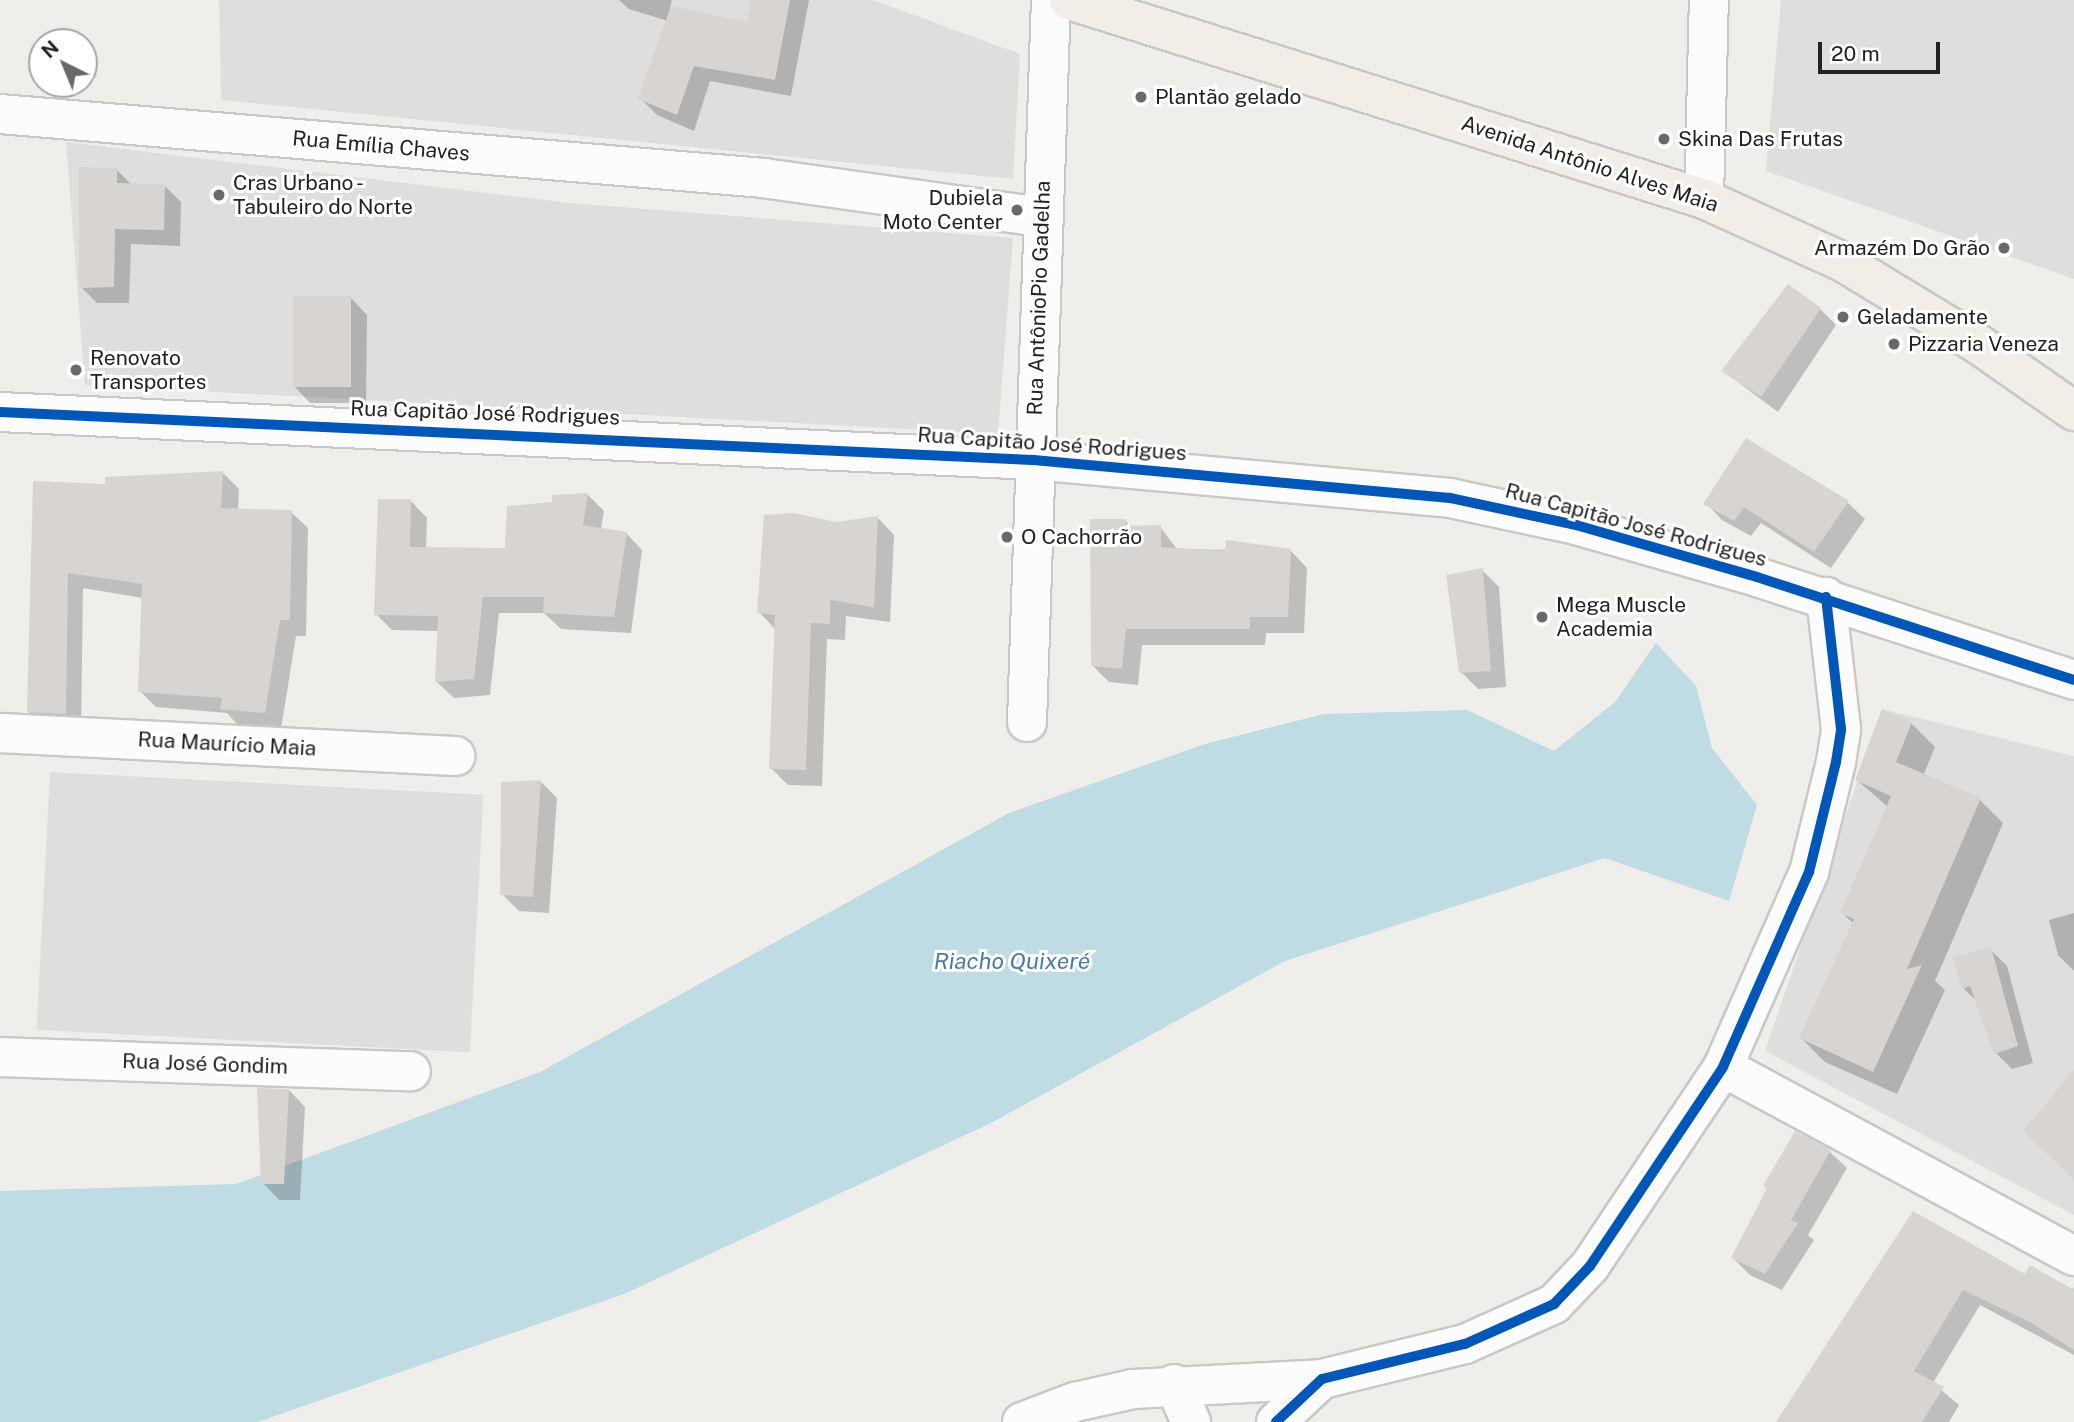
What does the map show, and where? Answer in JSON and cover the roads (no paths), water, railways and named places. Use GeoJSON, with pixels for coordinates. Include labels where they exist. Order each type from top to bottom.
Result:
{"type":"FeatureCollection","features":[{"type":"Feature","properties":{"kind":"main road","name":"Avenida Antônio Alves Maia"},"geometry":{"type":"LineString","coordinates":[[1069,0],[1704,199],[1843,262],[1978,344],[2074,411]]}},
{"type":"Feature","properties":{"kind":"street","name":"Rua AntônioPio Gadelha"},"geometry":{"type":"LineString","coordinates":[[1027,722],[1033,460],[1051,0]]}},
{"type":"Feature","properties":{"kind":"street"},"geometry":{"type":"LineString","coordinates":[[1704,199],[1709,0]]}},
{"type":"Feature","properties":{"kind":"street","name":"Rua Emília Chaves"},"geometry":{"type":"LineString","coordinates":[[0,114],[762,178],[1042,217]]}},
{"type":"Feature","properties":{"kind":"street","name":"Rua Capitão José Rodrigues"},"geometry":{"type":"LineString","coordinates":[[0,412],[1033,460],[1450,498],[1576,525],[1826,597],[2074,680]]}},
{"type":"Feature","properties":{"kind":"street"},"geometry":{"type":"LineString","coordinates":[[1022,1422],[1075,1402],[1174,1384],[1322,1379],[1465,1344],[1554,1304],[1590,1266],[1723,1067],[1809,872],[1836,762],[1841,729],[1826,597]]}},
{"type":"Feature","properties":{"kind":"street","name":"Rua Maurício Maia"},"geometry":{"type":"LineString","coordinates":[[0,733],[455,756]]}},
{"type":"Feature","properties":{"kind":"street","name":"Rua José Gondim"},"geometry":{"type":"LineString","coordinates":[[0,1056],[411,1071]]}},
{"type":"Feature","properties":{"kind":"street"},"geometry":{"type":"LineString","coordinates":[[1723,1067],[2074,1255]]}},
{"type":"Feature","properties":{"kind":"street"},"geometry":{"type":"LineString","coordinates":[[1276,1422],[1322,1379]]}},
{"type":"Feature","properties":{"kind":"street"},"geometry":{"type":"LineString","coordinates":[[1174,1384],[1191,1422]]}},
{"type":"Feature","properties":{"kind":"water","name":"Riacho Quixeré"},"geometry":{"type":"Polygon","coordinates":[[[1656,643],[1696,686],[1712,748],[1757,805],[1729,901],[1605,858],[1285,961],[989,1124],[624,1294],[258,1422],[0,1422],[0,1191],[236,1184],[540,1072],[1009,813],[1205,744],[1324,714],[1467,710],[1554,751],[1615,702],[1656,643]]]}},
{"type":"Feature","properties":{"kind":"place","name":"Plantão gelado"},"geometry":{"type":"Point","coordinates":[1141,97]}},
{"type":"Feature","properties":{"kind":"place","name":"Skina Das Frutas"},"geometry":{"type":"Point","coordinates":[1664,139]}},
{"type":"Feature","properties":{"kind":"place","name":"Cras Urbano - Tabuleiro do Norte"},"geometry":{"type":"Point","coordinates":[219,195]}},
{"type":"Feature","properties":{"kind":"place","name":"Dubiela Moto Center"},"geometry":{"type":"Point","coordinates":[1017,210]}},
{"type":"Feature","properties":{"kind":"place","name":"Armazém Do Grão"},"geometry":{"type":"Point","coordinates":[2004,248]}},
{"type":"Feature","properties":{"kind":"place","name":"Geladamente"},"geometry":{"type":"Point","coordinates":[1843,317]}},
{"type":"Feature","properties":{"kind":"place","name":"Pizzaria Veneza"},"geometry":{"type":"Point","coordinates":[1894,344]}},
{"type":"Feature","properties":{"kind":"place","name":"Renovato Transportes"},"geometry":{"type":"Point","coordinates":[76,370]}},
{"type":"Feature","properties":{"kind":"place","name":"O Cachorrão"},"geometry":{"type":"Point","coordinates":[1007,537]}},
{"type":"Feature","properties":{"kind":"place","name":"Mega Muscle Academia"},"geometry":{"type":"Point","coordinates":[1542,617]}}]}
